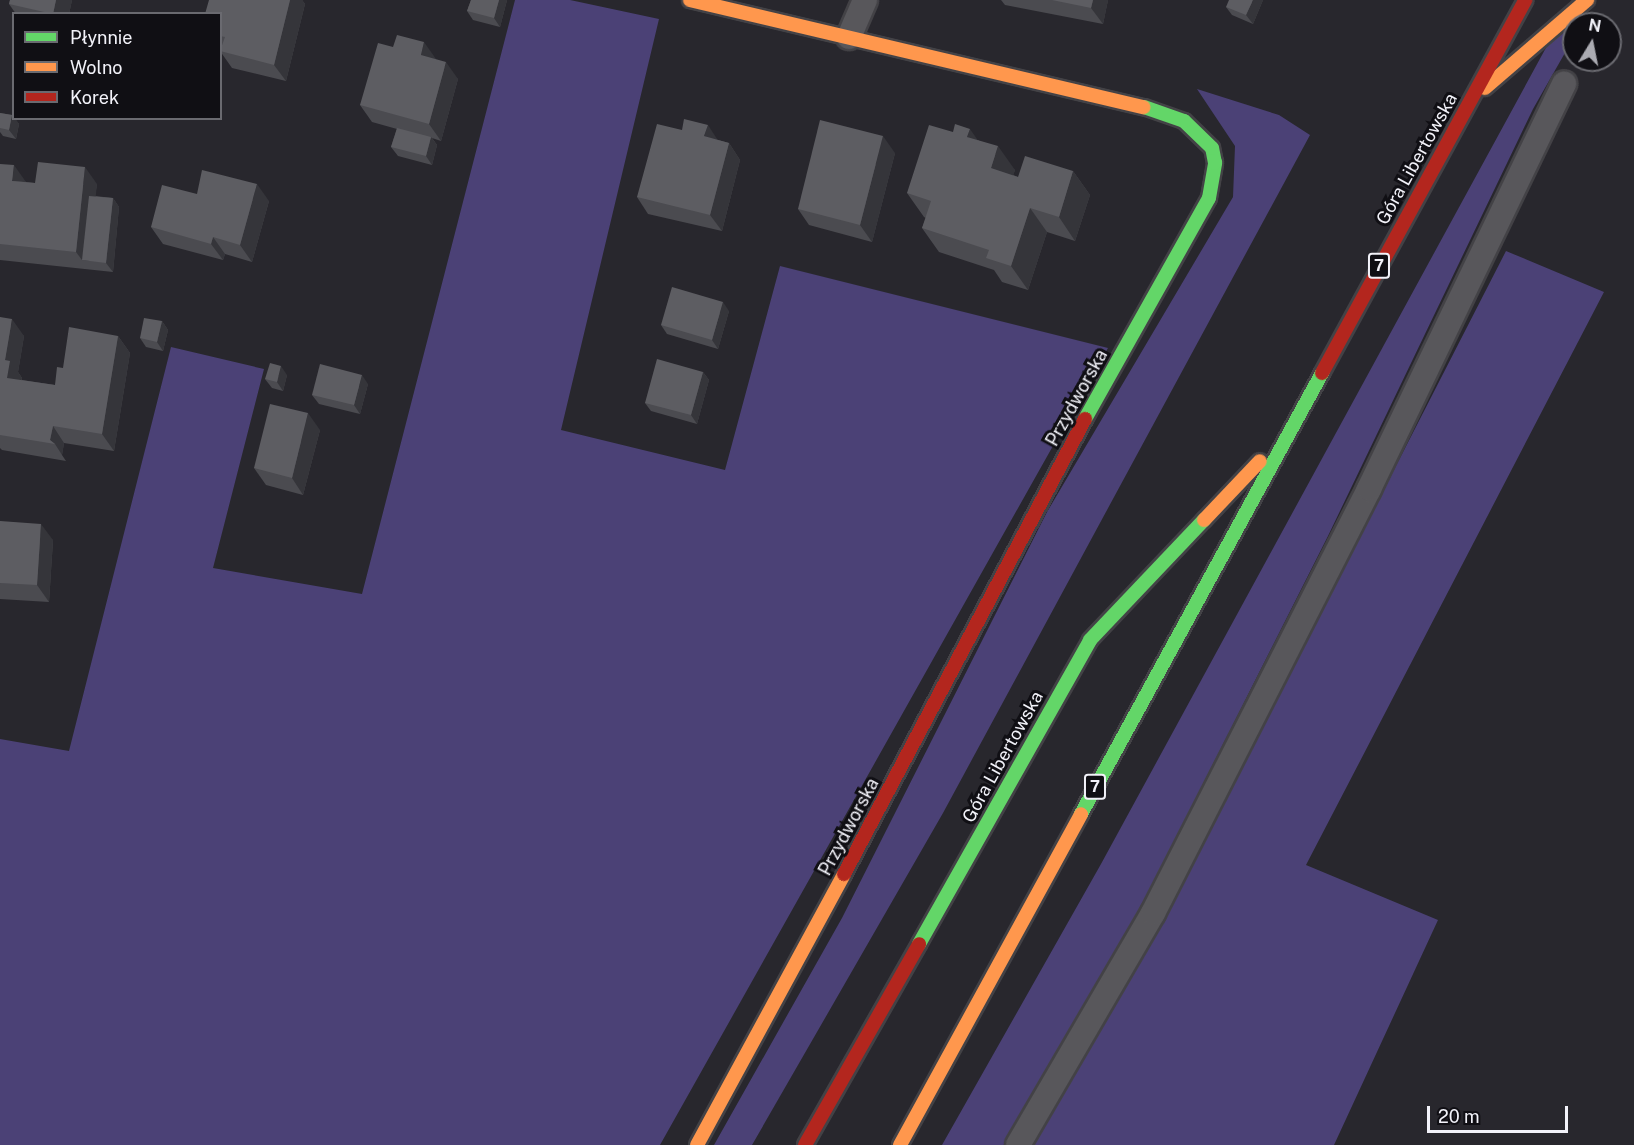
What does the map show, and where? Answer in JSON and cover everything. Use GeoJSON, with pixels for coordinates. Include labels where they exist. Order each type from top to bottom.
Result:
{"type":"FeatureCollection","features":[{"type":"Feature","properties":{"kind":"main road","name":"Przydworska"},"geometry":{"type":"LineString","coordinates":[[690,0],[1157,110],[1184,121],[1212,148],[1214,179],[1209,198],[1034,511],[894,781],[697,1145]]}},
{"type":"Feature","properties":{"kind":"main road","name":"Góra Libertowska"},"geometry":{"type":"LineString","coordinates":[[900,1145],[1524,0]]}},
{"type":"Feature","properties":{"kind":"main road","name":"7"},"geometry":{"type":"LineString","coordinates":[[1468,103],[1587,0]]}},
{"type":"Feature","properties":{"kind":"main road","name":"Góra Libertowska"},"geometry":{"type":"LineString","coordinates":[[806,1145],[1090,640],[1290,429]]}},
{"type":"Feature","properties":{"kind":"lane"},"geometry":{"type":"LineString","coordinates":[[849,37],[865,0]]}},
{"type":"Feature","properties":{"kind":"lane"},"geometry":{"type":"LineString","coordinates":[[1018,1145],[1153,913],[1369,489],[1564,82]]}},
{"type":"Feature","properties":{"kind":"shaded area"},"geometry":{"type":"Polygon","coordinates":[[[515,0],[570,0],[659,19],[561,430],[725,470],[780,266],[1108,348],[660,1145],[0,1145],[0,739],[69,751],[171,347],[264,369],[213,568],[362,594],[515,0]]]}},
{"type":"Feature","properties":{"kind":"shaded area"},"geometry":{"type":"Polygon","coordinates":[[[1572,0],[1573,12],[1565,12],[1572,0]]]}},
{"type":"Feature","properties":{"kind":"shaded area"},"geometry":{"type":"Polygon","coordinates":[[[1562,18],[1562,58],[1533,109],[1328,536],[1138,913],[1005,1145],[942,1145],[1101,864],[1562,18]]]}},
{"type":"Feature","properties":{"kind":"shaded area"},"geometry":{"type":"Polygon","coordinates":[[[1197,89],[1279,115],[1310,135],[943,813],[752,1145],[714,1145],[842,918],[1047,512],[1233,197],[1235,146],[1197,89]]]}},
{"type":"Feature","properties":{"kind":"shaded area"},"geometry":{"type":"Polygon","coordinates":[[[1506,251],[1604,292],[1306,865],[1438,920],[1334,1145],[1030,1145],[1213,823],[1506,251]]]}},
{"type":"Feature","properties":{"kind":"building"},"geometry":{"type":"Polygon","coordinates":[[[10,0],[56,0],[53,12],[9,4],[10,0]]]}},
{"type":"Feature","properties":{"kind":"building"},"geometry":{"type":"Polygon","coordinates":[[[209,0],[290,0],[274,65],[222,52],[225,37],[222,36],[222,12],[206,12],[209,0]]]}},
{"type":"Feature","properties":{"kind":"building"},"geometry":{"type":"Polygon","coordinates":[[[471,0],[499,0],[494,18],[467,11],[471,0]]]}},
{"type":"Feature","properties":{"kind":"building"},"geometry":{"type":"Polygon","coordinates":[[[1052,0],[1093,0],[1091,8],[1052,0]]]}},
{"type":"Feature","properties":{"kind":"building"},"geometry":{"type":"Polygon","coordinates":[[[1229,0],[1253,0],[1246,15],[1226,7],[1229,0]]]}},
{"type":"Feature","properties":{"kind":"building"},"geometry":{"type":"Polygon","coordinates":[[[397,35],[424,42],[421,55],[446,62],[429,124],[360,105],[378,43],[393,47],[397,35]]]}},
{"type":"Feature","properties":{"kind":"building"},"geometry":{"type":"Polygon","coordinates":[[[0,113],[12,115],[9,130],[0,128],[0,113]]]}},
{"type":"Feature","properties":{"kind":"building"},"geometry":{"type":"Polygon","coordinates":[[[684,119],[708,125],[704,136],[729,143],[710,215],[637,197],[657,124],[682,130],[684,119]]]}},
{"type":"Feature","properties":{"kind":"building"},"geometry":{"type":"Polygon","coordinates":[[[820,120],[883,136],[860,225],[798,209],[820,120]]]}},
{"type":"Feature","properties":{"kind":"building"},"geometry":{"type":"Polygon","coordinates":[[[955,124],[970,129],[967,137],[998,146],[991,168],[1018,177],[1025,156],[1073,171],[1059,217],[1030,208],[1011,266],[986,258],[989,250],[922,228],[931,201],[907,193],[929,125],[953,132],[955,124]]]}},
{"type":"Feature","properties":{"kind":"building"},"geometry":{"type":"Polygon","coordinates":[[[397,128],[431,137],[426,156],[391,147],[397,128]]]}},
{"type":"Feature","properties":{"kind":"building"},"geometry":{"type":"Polygon","coordinates":[[[38,162],[85,167],[76,252],[0,244],[0,164],[14,165],[12,181],[35,183],[38,162]]]}},
{"type":"Feature","properties":{"kind":"building"},"geometry":{"type":"Polygon","coordinates":[[[202,170],[257,184],[240,245],[213,237],[211,244],[151,227],[162,185],[197,194],[202,170]]]}},
{"type":"Feature","properties":{"kind":"building"},"geometry":{"type":"Polygon","coordinates":[[[89,196],[113,198],[106,263],[82,260],[89,196]]]}},
{"type":"Feature","properties":{"kind":"building"},"geometry":{"type":"Polygon","coordinates":[[[672,287],[723,302],[712,340],[661,325],[672,287]]]}},
{"type":"Feature","properties":{"kind":"building"},"geometry":{"type":"Polygon","coordinates":[[[0,317],[12,319],[5,360],[10,361],[7,378],[55,385],[57,367],[63,368],[69,327],[118,336],[102,434],[53,426],[50,440],[55,444],[0,435],[0,317]]]}},
{"type":"Feature","properties":{"kind":"building"},"geometry":{"type":"Polygon","coordinates":[[[144,318],[162,321],[157,342],[140,338],[144,318]]]}},
{"type":"Feature","properties":{"kind":"building"},"geometry":{"type":"Polygon","coordinates":[[[657,359],[703,372],[691,415],[645,403],[657,359]]]}},
{"type":"Feature","properties":{"kind":"building"},"geometry":{"type":"Polygon","coordinates":[[[270,363],[281,366],[277,382],[265,379],[270,363]]]}},
{"type":"Feature","properties":{"kind":"building"},"geometry":{"type":"Polygon","coordinates":[[[320,364],[362,375],[354,405],[312,395],[320,364]]]}},
{"type":"Feature","properties":{"kind":"building"},"geometry":{"type":"Polygon","coordinates":[[[270,404],[308,413],[292,478],[254,468],[270,404]]]}},
{"type":"Feature","properties":{"kind":"building"},"geometry":{"type":"Polygon","coordinates":[[[0,521],[41,524],[37,585],[0,583],[0,521]]]}},
{"type":"Feature","properties":{"kind":"traffic: fast"},"geometry":{"type":"LineString","coordinates":[[1085,419],[1209,198],[1215,163],[1212,148],[1184,121],[1144,107]]}},
{"type":"Feature","properties":{"kind":"traffic: fast"},"geometry":{"type":"LineString","coordinates":[[1081,814],[1322,373]]}},
{"type":"Feature","properties":{"kind":"traffic: fast"},"geometry":{"type":"LineString","coordinates":[[919,944],[1090,640],[1204,520]]}},
{"type":"Feature","properties":{"kind":"traffic: slow"},"geometry":{"type":"LineString","coordinates":[[690,0],[1144,107]]}},
{"type":"Feature","properties":{"kind":"traffic: slow"},"geometry":{"type":"LineString","coordinates":[[1485,88],[1587,0]]}},
{"type":"Feature","properties":{"kind":"traffic: slow"},"geometry":{"type":"LineString","coordinates":[[1204,520],[1260,461]]}},
{"type":"Feature","properties":{"kind":"traffic: slow"},"geometry":{"type":"LineString","coordinates":[[900,1145],[1081,814]]}},
{"type":"Feature","properties":{"kind":"traffic: slow"},"geometry":{"type":"LineString","coordinates":[[697,1145],[844,874]]}},
{"type":"Feature","properties":{"kind":"traffic: jam"},"geometry":{"type":"LineString","coordinates":[[1322,373],[1525,0]]}},
{"type":"Feature","properties":{"kind":"traffic: jam"},"geometry":{"type":"LineString","coordinates":[[844,874],[1085,419]]}},
{"type":"Feature","properties":{"kind":"traffic: jam"},"geometry":{"type":"LineString","coordinates":[[805,1145],[919,944]]}}]}
